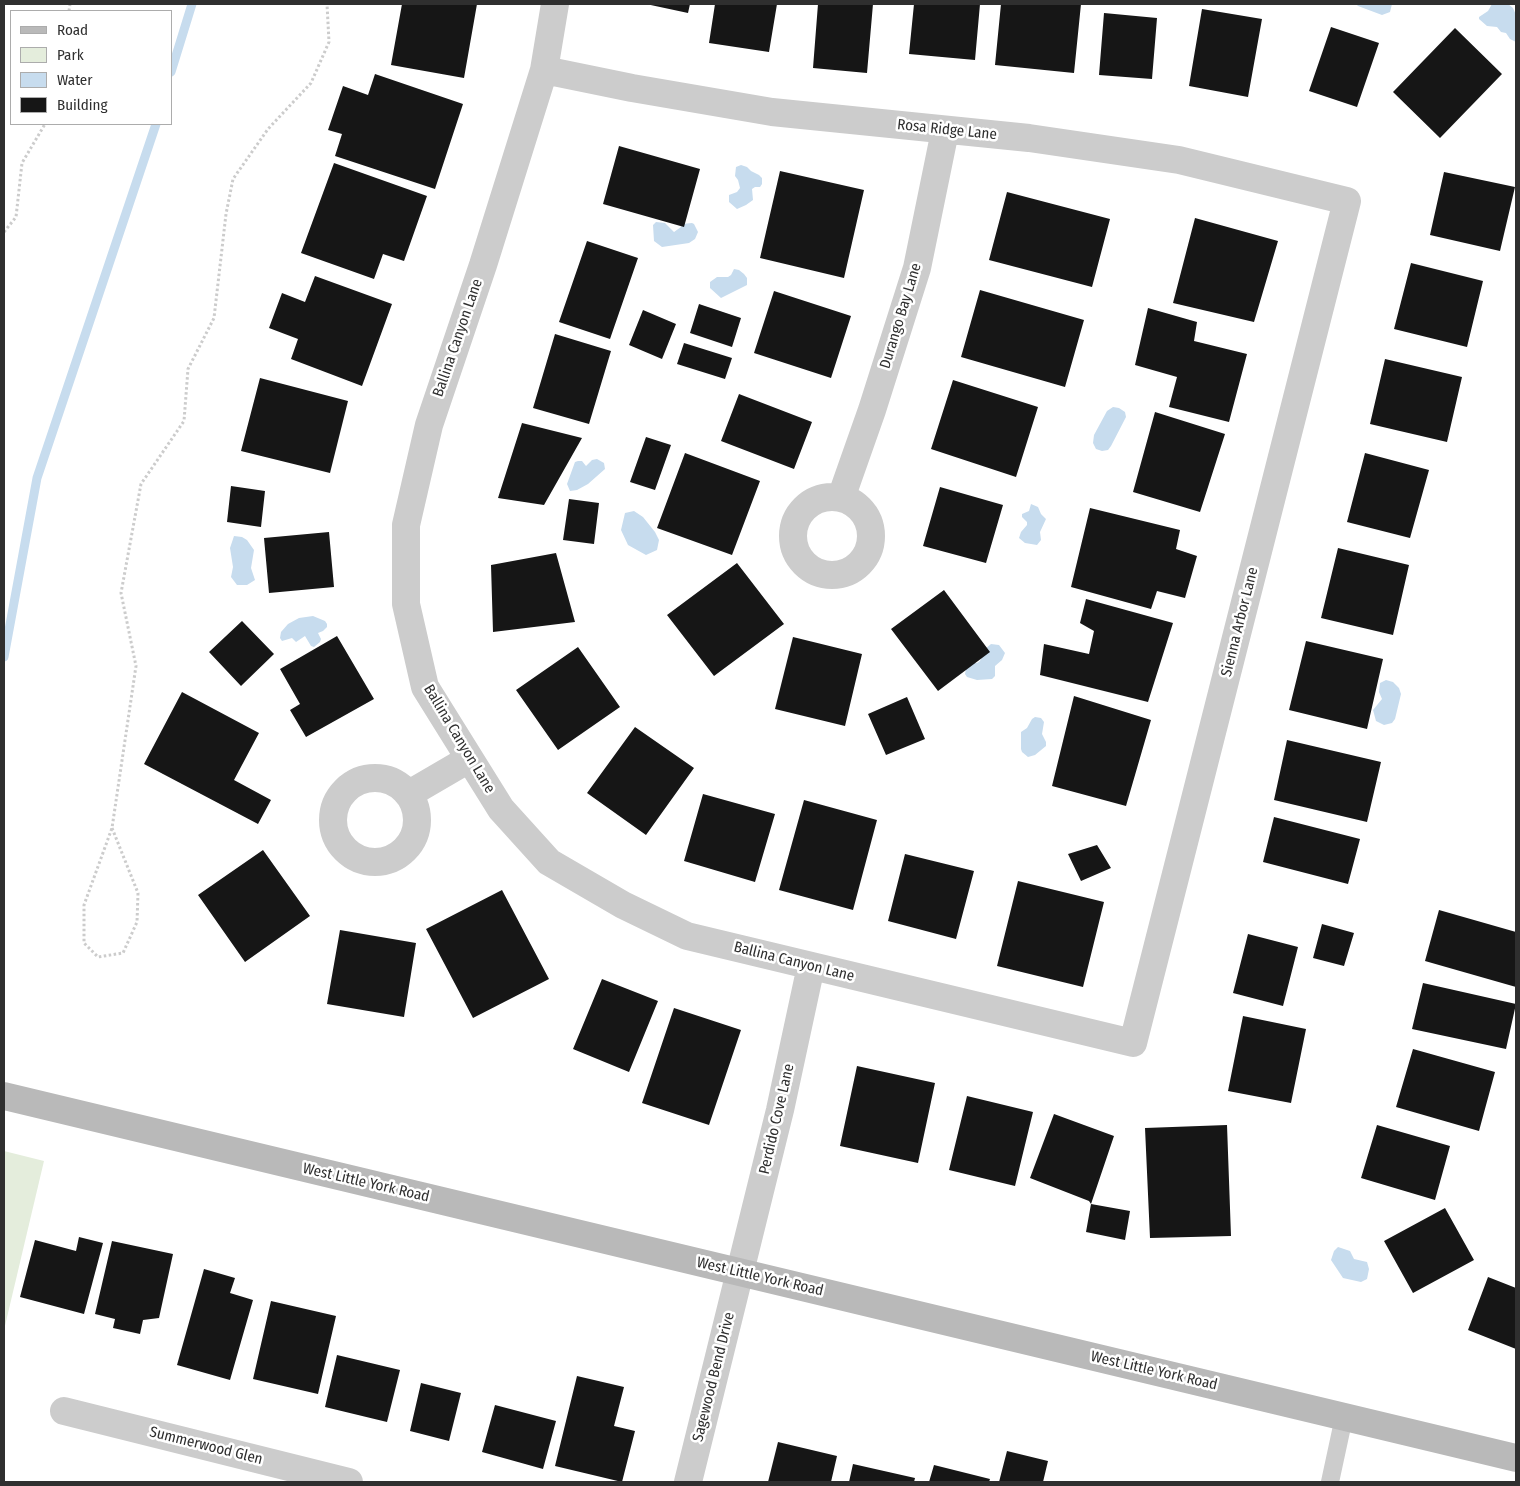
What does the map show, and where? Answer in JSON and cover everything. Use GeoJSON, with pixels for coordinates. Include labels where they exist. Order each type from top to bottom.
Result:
{"type":"FeatureCollection","features":[{"type":"Feature","properties":{"kind":"main road","name":"West Little York Road"},"geometry":{"type":"LineString","coordinates":[[4,1096],[1516,1458]]}},
{"type":"Feature","properties":{"kind":"street","name":"Ballina Canyon Lane"},"geometry":{"type":"LineString","coordinates":[[555,4],[544,70],[483,265],[429,425],[406,525],[406,604],[425,686],[501,809],[549,862],[623,905],[687,936],[1133,1043]]}},
{"type":"Feature","properties":{"kind":"street","name":"Rosa Ridge Lane"},"geometry":{"type":"LineString","coordinates":[[544,70],[632,88],[772,112],[1029,138],[1178,160],[1347,201]]}},
{"type":"Feature","properties":{"kind":"street","name":"Durango Bay Lane"},"geometry":{"type":"LineString","coordinates":[[841,498],[872,410],[917,268],[945,131]]}},
{"type":"Feature","properties":{"kind":"street","name":"Sienna Arbor Lane"},"geometry":{"type":"LineString","coordinates":[[1133,1043],[1347,201]]}},
{"type":"Feature","properties":{"kind":"street"},"geometry":{"type":"LineString","coordinates":[[409,794],[469,759]]}},
{"type":"Feature","properties":{"kind":"street","name":"Perdido Cove Lane"},"geometry":{"type":"LineString","coordinates":[[741,1272],[780,1110],[811,966]]}},
{"type":"Feature","properties":{"kind":"street","name":"Sagewood Bend Drive"},"geometry":{"type":"LineString","coordinates":[[688,1482],[741,1272]]}},
{"type":"Feature","properties":{"kind":"street","name":"Summerwood Glen"},"geometry":{"type":"LineString","coordinates":[[64,1411],[348,1482]]}},
{"type":"Feature","properties":{"kind":"lane"},"geometry":{"type":"LineString","coordinates":[[1330,1482],[1344,1417]]}},
{"type":"Feature","properties":{"kind":"path"},"geometry":{"type":"LineString","coordinates":[[112,828],[138,893],[137,922],[123,953],[98,957],[84,943],[84,905],[112,828],[136,666],[121,593],[142,484],[184,421],[188,369],[214,318],[226,214],[233,180],[268,129],[311,83],[329,42],[327,4]]}},
{"type":"Feature","properties":{"kind":"path"},"geometry":{"type":"LineString","coordinates":[[4,232],[16,217],[22,163],[44,125]]}},
{"type":"Feature","properties":{"kind":"green space"},"geometry":{"type":"Polygon","coordinates":[[[4,1151],[44,1161],[4,1330],[4,1151]]]}},
{"type":"Feature","properties":{"kind":"water"},"geometry":{"type":"Polygon","coordinates":[[[1356,4],[1392,4],[1390,12],[1382,15],[1356,4]]]}},
{"type":"Feature","properties":{"kind":"water"},"geometry":{"type":"Polygon","coordinates":[[[1492,4],[1508,4],[1513,8],[1516,15],[1516,42],[1497,27],[1487,26],[1479,19],[1488,11],[1492,4]]]}},
{"type":"Feature","properties":{"kind":"water"},"geometry":{"type":"Polygon","coordinates":[[[741,165],[759,175],[762,178],[762,184],[760,187],[752,189],[753,200],[737,209],[729,202],[729,195],[737,192],[740,188],[735,176],[736,167],[741,165]]]}},
{"type":"Feature","properties":{"kind":"water"},"geometry":{"type":"Polygon","coordinates":[[[656,222],[665,223],[674,232],[682,224],[692,223],[698,232],[695,239],[689,243],[662,247],[654,241],[653,225],[656,222]]]}},
{"type":"Feature","properties":{"kind":"water"},"geometry":{"type":"Polygon","coordinates":[[[734,269],[744,274],[747,278],[747,285],[721,298],[710,288],[710,282],[717,277],[728,277],[734,269]]]}},
{"type":"Feature","properties":{"kind":"water"},"geometry":{"type":"Polygon","coordinates":[[[1113,407],[1125,412],[1126,417],[1111,446],[1108,450],[1102,451],[1096,449],[1093,443],[1094,435],[1107,411],[1113,407]]]}},
{"type":"Feature","properties":{"kind":"water"},"geometry":{"type":"Polygon","coordinates":[[[597,459],[604,463],[605,469],[588,484],[577,490],[570,491],[567,484],[575,462],[582,461],[586,466],[592,460],[597,459]]]}},
{"type":"Feature","properties":{"kind":"water"},"geometry":{"type":"Polygon","coordinates":[[[1031,504],[1038,507],[1046,519],[1040,532],[1041,540],[1037,545],[1025,543],[1019,538],[1027,525],[1022,514],[1029,511],[1031,504]]]}},
{"type":"Feature","properties":{"kind":"water"},"geometry":{"type":"Polygon","coordinates":[[[634,511],[643,517],[659,540],[657,550],[646,555],[628,545],[621,530],[625,513],[634,511]]]}},
{"type":"Feature","properties":{"kind":"water"},"geometry":{"type":"Polygon","coordinates":[[[234,536],[247,540],[254,550],[251,568],[255,580],[247,585],[237,585],[231,577],[233,567],[230,548],[234,536]]]}},
{"type":"Feature","properties":{"kind":"water"},"geometry":{"type":"Polygon","coordinates":[[[313,616],[325,621],[327,624],[323,631],[318,633],[321,639],[314,647],[311,646],[305,636],[296,642],[292,638],[282,641],[280,638],[281,632],[288,624],[299,618],[313,616]]]}},
{"type":"Feature","properties":{"kind":"water"},"geometry":{"type":"Polygon","coordinates":[[[991,644],[999,645],[1005,653],[1002,660],[995,666],[995,676],[992,679],[977,680],[967,677],[965,674],[966,669],[973,663],[980,661],[985,649],[991,644]]]}},
{"type":"Feature","properties":{"kind":"water"},"geometry":{"type":"Polygon","coordinates":[[[1386,680],[1393,682],[1399,688],[1401,694],[1395,719],[1392,723],[1384,725],[1376,721],[1373,710],[1382,699],[1379,692],[1380,683],[1386,680]]]}},
{"type":"Feature","properties":{"kind":"water"},"geometry":{"type":"Polygon","coordinates":[[[1035,717],[1041,718],[1044,722],[1042,734],[1046,746],[1035,755],[1028,757],[1021,749],[1021,732],[1027,728],[1035,717]]]}},
{"type":"Feature","properties":{"kind":"water"},"geometry":{"type":"Polygon","coordinates":[[[1338,1247],[1350,1251],[1354,1259],[1367,1262],[1369,1269],[1367,1279],[1361,1282],[1343,1278],[1331,1260],[1334,1251],[1338,1247]]]}},
{"type":"Feature","properties":{"kind":"building"},"geometry":{"type":"Polygon","coordinates":[[[402,4],[477,4],[464,78],[391,65],[402,4]]]}},
{"type":"Feature","properties":{"kind":"building"},"geometry":{"type":"Polygon","coordinates":[[[646,4],[690,4],[688,13],[646,4]]]}},
{"type":"Feature","properties":{"kind":"building"},"geometry":{"type":"Polygon","coordinates":[[[715,4],[777,4],[769,52],[709,43],[715,4]]]}},
{"type":"Feature","properties":{"kind":"building"},"geometry":{"type":"Polygon","coordinates":[[[818,4],[873,4],[867,73],[813,68],[818,4]]]}},
{"type":"Feature","properties":{"kind":"building"},"geometry":{"type":"Polygon","coordinates":[[[914,4],[980,4],[975,60],[909,54],[914,4]]]}},
{"type":"Feature","properties":{"kind":"building"},"geometry":{"type":"Polygon","coordinates":[[[1001,4],[1081,4],[1074,73],[995,65],[1001,4]]]}},
{"type":"Feature","properties":{"kind":"building"},"geometry":{"type":"Polygon","coordinates":[[[1202,9],[1262,19],[1248,97],[1189,86],[1202,9]]]}},
{"type":"Feature","properties":{"kind":"building"},"geometry":{"type":"Polygon","coordinates":[[[1104,13],[1157,18],[1152,79],[1099,75],[1104,13]]]}},
{"type":"Feature","properties":{"kind":"building"},"geometry":{"type":"Polygon","coordinates":[[[1331,27],[1379,43],[1357,107],[1309,91],[1331,27]]]}},
{"type":"Feature","properties":{"kind":"building"},"geometry":{"type":"Polygon","coordinates":[[[1455,28],[1502,74],[1440,138],[1393,92],[1455,28]]]}},
{"type":"Feature","properties":{"kind":"building"},"geometry":{"type":"Polygon","coordinates":[[[375,74],[463,104],[435,189],[335,156],[342,134],[328,130],[343,86],[368,95],[375,74]]]}},
{"type":"Feature","properties":{"kind":"building"},"geometry":{"type":"Polygon","coordinates":[[[619,146],[700,169],[684,227],[603,204],[619,146]]]}},
{"type":"Feature","properties":{"kind":"building"},"geometry":{"type":"Polygon","coordinates":[[[334,163],[427,196],[404,261],[383,254],[374,279],[301,253],[334,163]]]}},
{"type":"Feature","properties":{"kind":"building"},"geometry":{"type":"Polygon","coordinates":[[[780,171],[864,190],[844,278],[760,258],[780,171]]]}},
{"type":"Feature","properties":{"kind":"building"},"geometry":{"type":"Polygon","coordinates":[[[1444,172],[1515,187],[1500,251],[1430,235],[1444,172]]]}},
{"type":"Feature","properties":{"kind":"building"},"geometry":{"type":"Polygon","coordinates":[[[1007,192],[1110,219],[1092,287],[989,260],[1007,192]]]}},
{"type":"Feature","properties":{"kind":"building"},"geometry":{"type":"Polygon","coordinates":[[[1195,218],[1278,241],[1254,322],[1173,303],[1195,218]]]}},
{"type":"Feature","properties":{"kind":"building"},"geometry":{"type":"Polygon","coordinates":[[[587,241],[638,258],[610,339],[559,322],[587,241]]]}},
{"type":"Feature","properties":{"kind":"building"},"geometry":{"type":"Polygon","coordinates":[[[1411,263],[1483,281],[1467,347],[1394,329],[1411,263]]]}},
{"type":"Feature","properties":{"kind":"building"},"geometry":{"type":"Polygon","coordinates":[[[315,276],[392,304],[362,386],[291,359],[298,339],[269,328],[282,293],[305,302],[315,276]]]}},
{"type":"Feature","properties":{"kind":"building"},"geometry":{"type":"Polygon","coordinates":[[[980,290],[1084,320],[1065,387],[961,357],[980,290]]]}},
{"type":"Feature","properties":{"kind":"building"},"geometry":{"type":"Polygon","coordinates":[[[774,291],[851,316],[831,378],[754,353],[774,291]]]}},
{"type":"Feature","properties":{"kind":"building"},"geometry":{"type":"Polygon","coordinates":[[[699,304],[741,318],[732,347],[690,333],[699,304]]]}},
{"type":"Feature","properties":{"kind":"building"},"geometry":{"type":"Polygon","coordinates":[[[1148,308],[1197,322],[1194,341],[1247,354],[1229,422],[1169,407],[1177,377],[1135,365],[1148,308]]]}},
{"type":"Feature","properties":{"kind":"building"},"geometry":{"type":"Polygon","coordinates":[[[643,310],[676,324],[662,359],[629,345],[643,310]]]}},
{"type":"Feature","properties":{"kind":"building"},"geometry":{"type":"Polygon","coordinates":[[[555,334],[611,351],[589,424],[533,408],[555,334]]]}},
{"type":"Feature","properties":{"kind":"building"},"geometry":{"type":"Polygon","coordinates":[[[684,343],[732,358],[725,379],[677,364],[684,343]]]}},
{"type":"Feature","properties":{"kind":"building"},"geometry":{"type":"Polygon","coordinates":[[[1385,359],[1462,377],[1447,442],[1370,424],[1385,359]]]}},
{"type":"Feature","properties":{"kind":"building"},"geometry":{"type":"Polygon","coordinates":[[[260,378],[348,401],[330,473],[241,451],[260,378]]]}},
{"type":"Feature","properties":{"kind":"building"},"geometry":{"type":"Polygon","coordinates":[[[953,380],[1038,407],[1016,477],[931,449],[953,380]]]}},
{"type":"Feature","properties":{"kind":"building"},"geometry":{"type":"Polygon","coordinates":[[[739,394],[812,422],[794,469],[721,441],[739,394]]]}},
{"type":"Feature","properties":{"kind":"building"},"geometry":{"type":"Polygon","coordinates":[[[1155,412],[1225,434],[1200,512],[1133,492],[1155,412]]]}},
{"type":"Feature","properties":{"kind":"building"},"geometry":{"type":"Polygon","coordinates":[[[522,423],[582,438],[544,505],[498,498],[522,423]]]}},
{"type":"Feature","properties":{"kind":"building"},"geometry":{"type":"Polygon","coordinates":[[[646,437],[671,445],[655,490],[630,482],[646,437]]]}},
{"type":"Feature","properties":{"kind":"building"},"geometry":{"type":"Polygon","coordinates":[[[685,453],[760,481],[732,555],[657,528],[685,453]]]}},
{"type":"Feature","properties":{"kind":"building"},"geometry":{"type":"Polygon","coordinates":[[[1365,453],[1429,470],[1410,538],[1347,522],[1365,453]]]}},
{"type":"Feature","properties":{"kind":"building"},"geometry":{"type":"Polygon","coordinates":[[[231,486],[265,491],[261,527],[227,522],[231,486]]]}},
{"type":"Feature","properties":{"kind":"building"},"geometry":{"type":"Polygon","coordinates":[[[940,487],[1003,505],[986,563],[923,546],[940,487]]]}},
{"type":"Feature","properties":{"kind":"building"},"geometry":{"type":"Polygon","coordinates":[[[569,499],[599,503],[594,544],[563,540],[569,499]]]}},
{"type":"Feature","properties":{"kind":"building"},"geometry":{"type":"Polygon","coordinates":[[[1090,508],[1180,530],[1176,549],[1197,556],[1185,598],[1157,591],[1151,609],[1071,587],[1090,508]]]}},
{"type":"Feature","properties":{"kind":"building"},"geometry":{"type":"Polygon","coordinates":[[[329,532],[334,587],[269,593],[264,538],[329,532]]]}},
{"type":"Feature","properties":{"kind":"building"},"geometry":{"type":"Polygon","coordinates":[[[1338,548],[1409,565],[1393,635],[1321,618],[1338,548]]]}},
{"type":"Feature","properties":{"kind":"building"},"geometry":{"type":"Polygon","coordinates":[[[556,553],[575,622],[493,632],[491,565],[556,553]]]}},
{"type":"Feature","properties":{"kind":"building"},"geometry":{"type":"Polygon","coordinates":[[[737,563],[784,624],[714,676],[667,615],[737,563]]]}},
{"type":"Feature","properties":{"kind":"building"},"geometry":{"type":"Polygon","coordinates":[[[944,590],[990,652],[938,691],[891,629],[944,590]]]}},
{"type":"Feature","properties":{"kind":"building"},"geometry":{"type":"Polygon","coordinates":[[[1086,599],[1173,623],[1148,702],[1040,675],[1044,644],[1089,654],[1094,631],[1080,623],[1086,599]]]}},
{"type":"Feature","properties":{"kind":"building"},"geometry":{"type":"Polygon","coordinates":[[[242,621],[274,654],[241,686],[209,652],[242,621]]]}},
{"type":"Feature","properties":{"kind":"building"},"geometry":{"type":"Polygon","coordinates":[[[337,636],[374,699],[306,737],[290,710],[300,704],[280,669],[337,636]]]}},
{"type":"Feature","properties":{"kind":"building"},"geometry":{"type":"Polygon","coordinates":[[[793,637],[862,654],[845,726],[775,709],[793,637]]]}},
{"type":"Feature","properties":{"kind":"building"},"geometry":{"type":"Polygon","coordinates":[[[1306,641],[1383,659],[1367,729],[1289,710],[1306,641]]]}},
{"type":"Feature","properties":{"kind":"building"},"geometry":{"type":"Polygon","coordinates":[[[578,647],[620,707],[558,750],[516,690],[578,647]]]}},
{"type":"Feature","properties":{"kind":"building"},"geometry":{"type":"Polygon","coordinates":[[[182,692],[259,733],[234,780],[271,800],[258,824],[144,764],[182,692]]]}},
{"type":"Feature","properties":{"kind":"building"},"geometry":{"type":"Polygon","coordinates":[[[1074,696],[1151,720],[1126,806],[1052,786],[1074,696]]]}},
{"type":"Feature","properties":{"kind":"building"},"geometry":{"type":"Polygon","coordinates":[[[907,697],[925,739],[886,755],[868,714],[907,697]]]}},
{"type":"Feature","properties":{"kind":"building"},"geometry":{"type":"Polygon","coordinates":[[[635,727],[694,768],[646,835],[587,793],[635,727]]]}},
{"type":"Feature","properties":{"kind":"building"},"geometry":{"type":"Polygon","coordinates":[[[1287,740],[1381,762],[1367,822],[1274,800],[1287,740]]]}},
{"type":"Feature","properties":{"kind":"building"},"geometry":{"type":"Polygon","coordinates":[[[703,794],[775,814],[755,882],[684,861],[703,794]]]}},
{"type":"Feature","properties":{"kind":"building"},"geometry":{"type":"Polygon","coordinates":[[[804,800],[877,820],[853,910],[779,890],[804,800]]]}},
{"type":"Feature","properties":{"kind":"building"},"geometry":{"type":"Polygon","coordinates":[[[1274,817],[1360,839],[1348,884],[1263,862],[1274,817]]]}},
{"type":"Feature","properties":{"kind":"building"},"geometry":{"type":"Polygon","coordinates":[[[1097,845],[1111,868],[1081,881],[1068,854],[1097,845]]]}},
{"type":"Feature","properties":{"kind":"building"},"geometry":{"type":"Polygon","coordinates":[[[263,850],[310,916],[245,962],[198,895],[263,850]]]}},
{"type":"Feature","properties":{"kind":"building"},"geometry":{"type":"Polygon","coordinates":[[[905,854],[974,871],[956,939],[888,921],[905,854]]]}},
{"type":"Feature","properties":{"kind":"building"},"geometry":{"type":"Polygon","coordinates":[[[1018,881],[1104,902],[1083,987],[997,966],[1018,881]]]}},
{"type":"Feature","properties":{"kind":"building"},"geometry":{"type":"Polygon","coordinates":[[[502,890],[549,979],[473,1018],[426,929],[502,890]]]}},
{"type":"Feature","properties":{"kind":"building"},"geometry":{"type":"Polygon","coordinates":[[[1439,910],[1516,932],[1516,987],[1425,961],[1439,910]]]}},
{"type":"Feature","properties":{"kind":"building"},"geometry":{"type":"Polygon","coordinates":[[[1322,924],[1354,933],[1344,966],[1313,958],[1322,924]]]}},
{"type":"Feature","properties":{"kind":"building"},"geometry":{"type":"Polygon","coordinates":[[[340,930],[416,943],[404,1017],[327,1004],[340,930]]]}},
{"type":"Feature","properties":{"kind":"building"},"geometry":{"type":"Polygon","coordinates":[[[1248,934],[1298,947],[1283,1006],[1233,993],[1248,934]]]}},
{"type":"Feature","properties":{"kind":"building"},"geometry":{"type":"Polygon","coordinates":[[[602,979],[658,1001],[629,1072],[573,1049],[602,979]]]}},
{"type":"Feature","properties":{"kind":"building"},"geometry":{"type":"Polygon","coordinates":[[[1423,983],[1516,1004],[1506,1049],[1412,1029],[1423,983]]]}},
{"type":"Feature","properties":{"kind":"building"},"geometry":{"type":"Polygon","coordinates":[[[674,1008],[741,1030],[709,1125],[642,1103],[674,1008]]]}},
{"type":"Feature","properties":{"kind":"building"},"geometry":{"type":"Polygon","coordinates":[[[1243,1016],[1306,1029],[1291,1103],[1228,1091],[1243,1016]]]}},
{"type":"Feature","properties":{"kind":"building"},"geometry":{"type":"Polygon","coordinates":[[[1413,1049],[1495,1072],[1479,1131],[1396,1107],[1413,1049]]]}},
{"type":"Feature","properties":{"kind":"building"},"geometry":{"type":"Polygon","coordinates":[[[857,1066],[935,1083],[918,1163],[840,1146],[857,1066]]]}},
{"type":"Feature","properties":{"kind":"building"},"geometry":{"type":"Polygon","coordinates":[[[967,1096],[1033,1112],[1015,1186],[949,1170],[967,1096]]]}},
{"type":"Feature","properties":{"kind":"building"},"geometry":{"type":"Polygon","coordinates":[[[1054,1114],[1114,1136],[1091,1204],[1089,1201],[1030,1178],[1054,1114]]]}},
{"type":"Feature","properties":{"kind":"building"},"geometry":{"type":"Polygon","coordinates":[[[1227,1125],[1231,1236],[1150,1238],[1145,1128],[1227,1125]]]}},
{"type":"Feature","properties":{"kind":"building"},"geometry":{"type":"Polygon","coordinates":[[[1377,1125],[1450,1146],[1435,1200],[1361,1178],[1377,1125]]]}},
{"type":"Feature","properties":{"kind":"building"},"geometry":{"type":"Polygon","coordinates":[[[1091,1204],[1130,1211],[1125,1240],[1086,1232],[1091,1204]]]}},
{"type":"Feature","properties":{"kind":"building"},"geometry":{"type":"Polygon","coordinates":[[[1445,1208],[1474,1260],[1413,1293],[1384,1241],[1445,1208]]]}},
{"type":"Feature","properties":{"kind":"building"},"geometry":{"type":"Polygon","coordinates":[[[79,1237],[103,1243],[84,1314],[20,1297],[35,1240],[76,1251],[79,1237]]]}},
{"type":"Feature","properties":{"kind":"building"},"geometry":{"type":"Polygon","coordinates":[[[112,1241],[173,1254],[159,1318],[143,1320],[140,1334],[113,1328],[115,1319],[95,1314],[112,1241]]]}},
{"type":"Feature","properties":{"kind":"building"},"geometry":{"type":"Polygon","coordinates":[[[204,1269],[235,1278],[230,1293],[253,1300],[230,1380],[177,1365],[204,1269]]]}},
{"type":"Feature","properties":{"kind":"building"},"geometry":{"type":"Polygon","coordinates":[[[1488,1277],[1516,1288],[1516,1349],[1468,1330],[1488,1277]]]}},
{"type":"Feature","properties":{"kind":"building"},"geometry":{"type":"Polygon","coordinates":[[[271,1301],[336,1316],[318,1394],[253,1379],[271,1301]]]}},
{"type":"Feature","properties":{"kind":"building"},"geometry":{"type":"Polygon","coordinates":[[[337,1355],[400,1370],[387,1422],[325,1407],[337,1355]]]}},
{"type":"Feature","properties":{"kind":"building"},"geometry":{"type":"Polygon","coordinates":[[[577,1376],[624,1387],[614,1426],[635,1431],[622,1482],[555,1466],[577,1376]]]}},
{"type":"Feature","properties":{"kind":"building"},"geometry":{"type":"Polygon","coordinates":[[[421,1383],[461,1393],[449,1441],[410,1431],[421,1383]]]}},
{"type":"Feature","properties":{"kind":"building"},"geometry":{"type":"Polygon","coordinates":[[[495,1405],[556,1421],[543,1469],[482,1452],[495,1405]]]}},
{"type":"Feature","properties":{"kind":"building"},"geometry":{"type":"Polygon","coordinates":[[[778,1442],[837,1456],[831,1482],[768,1482],[778,1442]]]}},
{"type":"Feature","properties":{"kind":"building"},"geometry":{"type":"Polygon","coordinates":[[[1007,1451],[1048,1461],[1043,1482],[999,1482],[1007,1451]]]}},
{"type":"Feature","properties":{"kind":"building"},"geometry":{"type":"Polygon","coordinates":[[[853,1464],[915,1478],[914,1482],[849,1482],[853,1464]]]}},
{"type":"Feature","properties":{"kind":"building"},"geometry":{"type":"Polygon","coordinates":[[[934,1465],[990,1479],[989,1482],[929,1482],[934,1465]]]}},
{"type":"Feature","properties":{"kind":"waterway"},"geometry":{"type":"LineString","coordinates":[[172,69],[192,4]]}},
{"type":"Feature","properties":{"kind":"waterway"},"geometry":{"type":"LineString","coordinates":[[4,657],[37,478],[156,125]]}}]}
